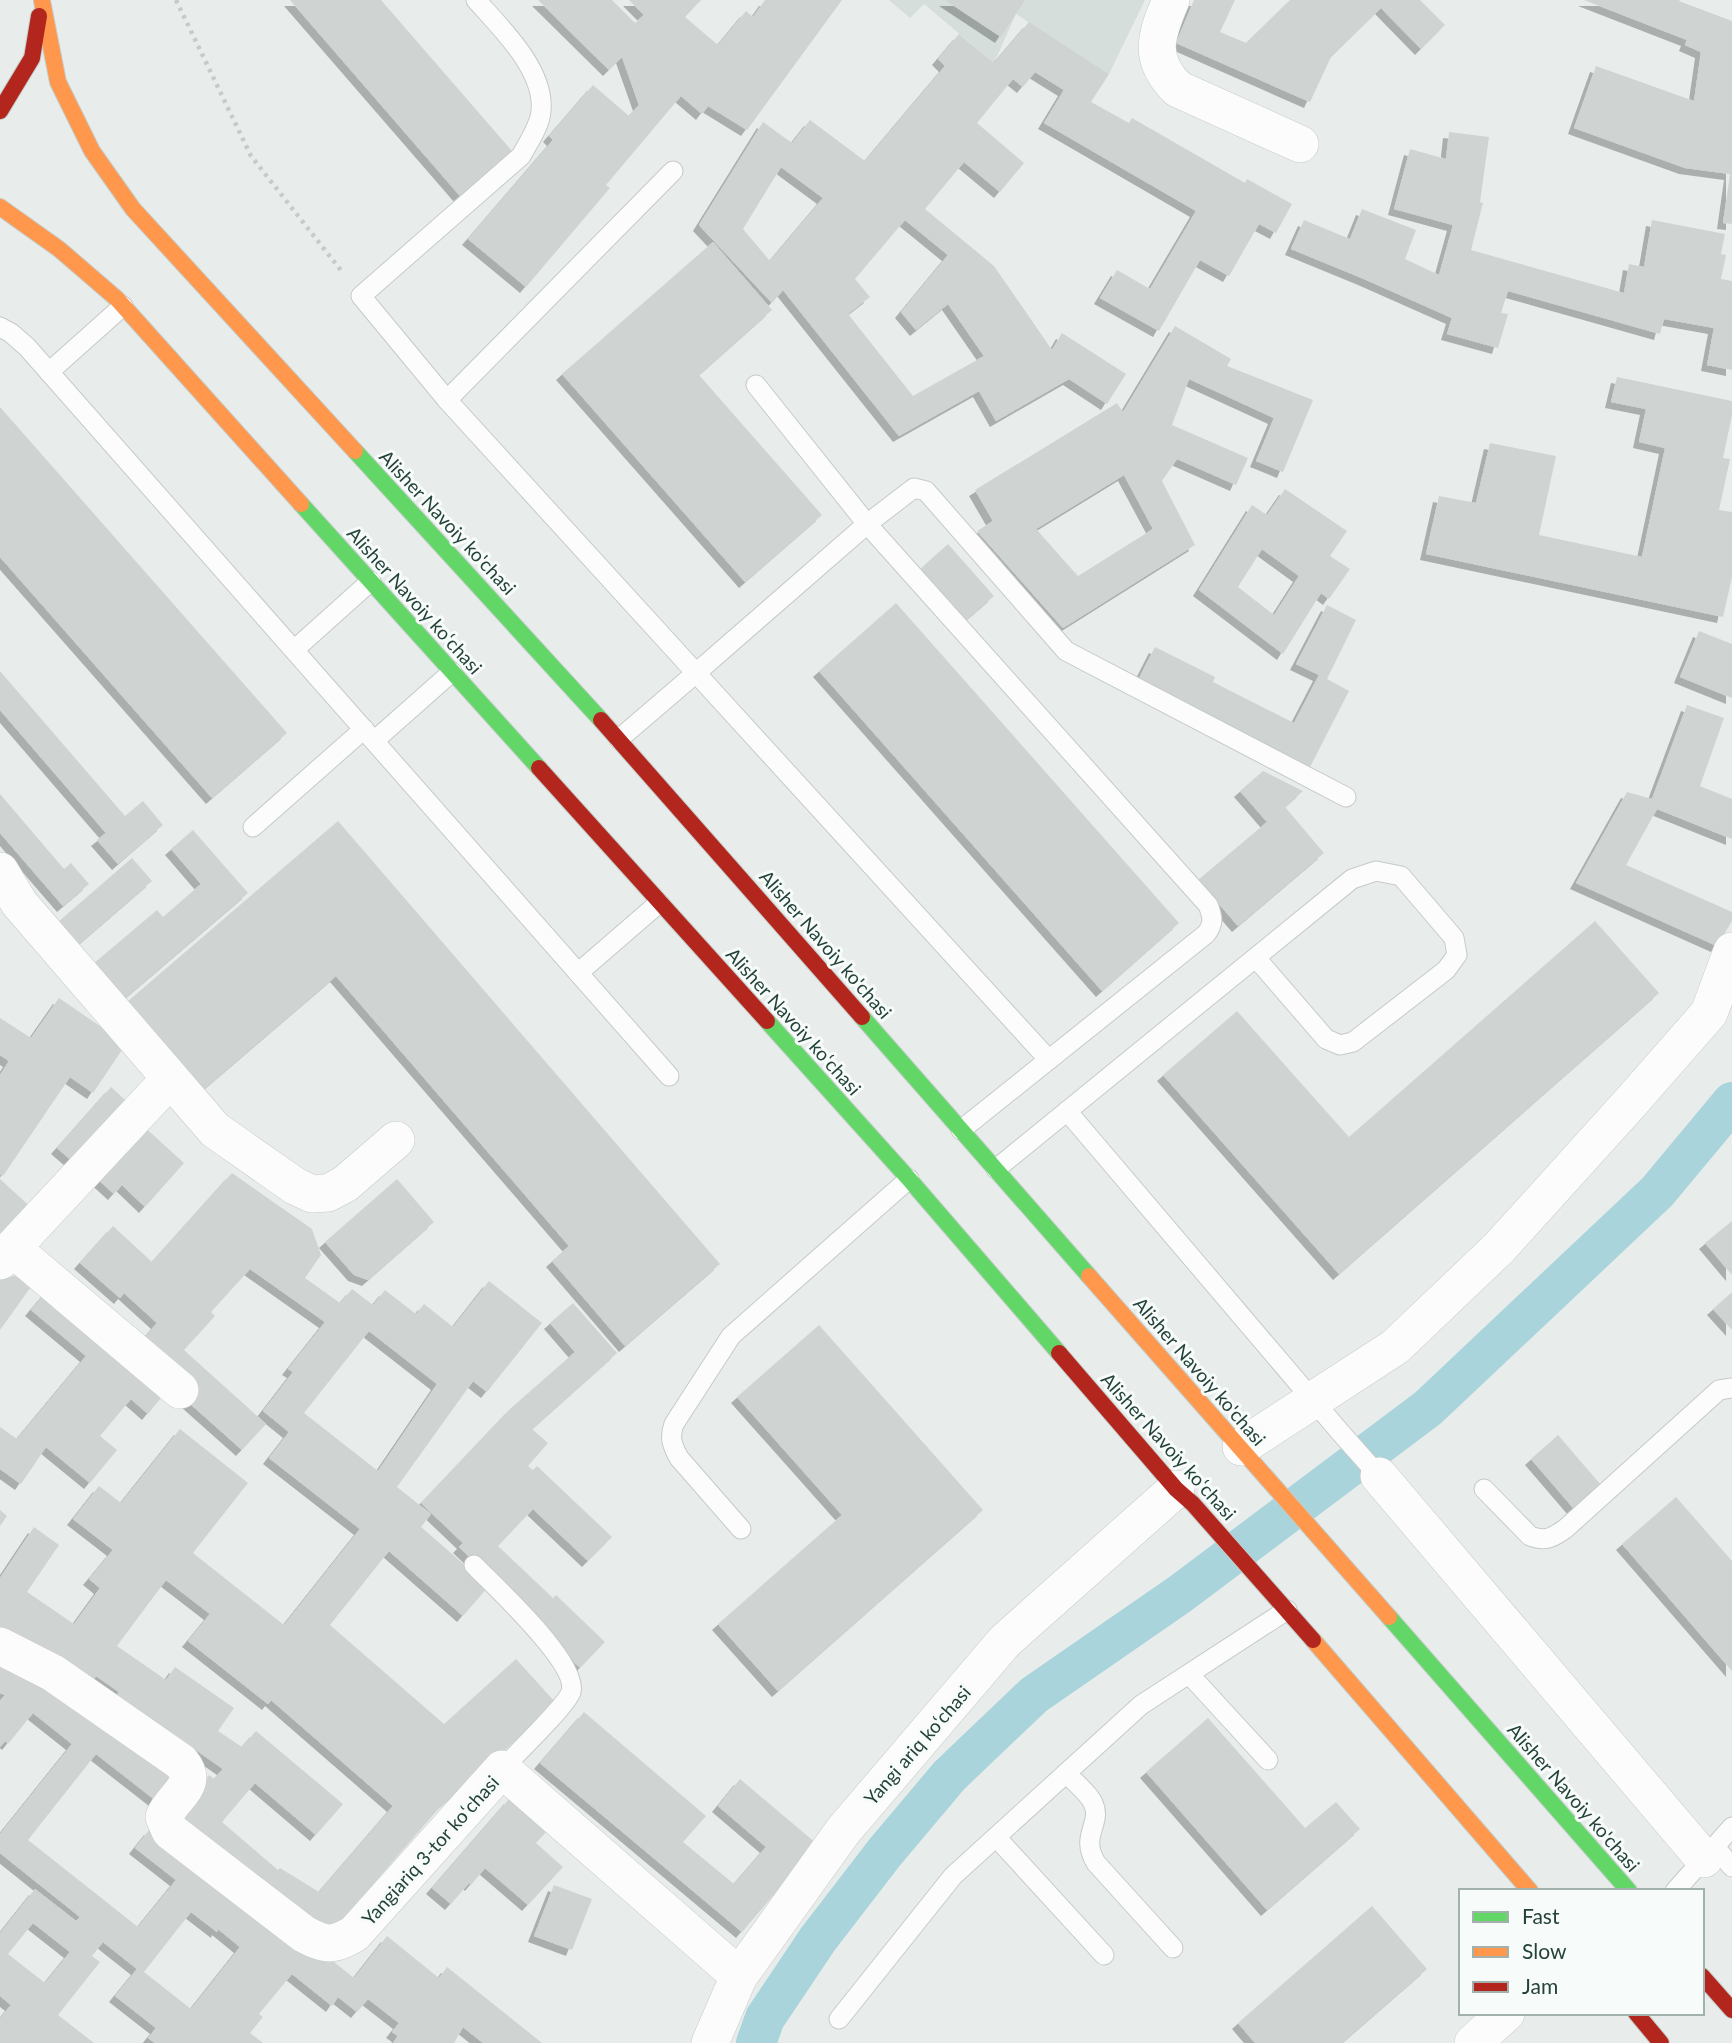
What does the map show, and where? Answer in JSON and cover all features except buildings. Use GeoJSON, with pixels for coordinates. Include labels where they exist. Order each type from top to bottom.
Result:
{"type":"FeatureCollection","features":[{"type":"Feature","properties":{"kind":"main road"},"geometry":{"type":"LineString","coordinates":[[0,111],[32,58],[42,1]]}},
{"type":"Feature","properties":{"kind":"main road","name":"Alisher Navoiy ko'chasi"},"geometry":{"type":"LineString","coordinates":[[42,1],[58,82],[92,151],[133,209],[619,739],[1627,1889]]}},
{"type":"Feature","properties":{"kind":"main road","name":"Alisher Navoiy koʻchasi"},"geometry":{"type":"LineString","coordinates":[[0,207],[59,249],[123,306],[909,1179],[1528,1889]]}},
{"type":"Feature","properties":{"kind":"main road"},"geometry":{"type":"LineString","coordinates":[[1704,1978],[1732,2011]]}},
{"type":"Feature","properties":{"kind":"main road"},"geometry":{"type":"LineString","coordinates":[[1638,2015],[1661,2043]]}},
{"type":"Feature","properties":{"kind":"street"},"geometry":{"type":"LineString","coordinates":[[1171,0],[1158,30],[1156,49],[1167,79],[1178,89],[1300,144]]}},
{"type":"Feature","properties":{"kind":"street"},"geometry":{"type":"LineString","coordinates":[[0,871],[19,903],[215,1130],[295,1186],[312,1194],[328,1193],[345,1184],[396,1140]]}},
{"type":"Feature","properties":{"kind":"street"},"geometry":{"type":"LineString","coordinates":[[1248,1457],[1313,1400],[1395,1347],[1499,1248],[1709,1013],[1732,951]]}},
{"type":"Feature","properties":{"kind":"street"},"geometry":{"type":"LineString","coordinates":[[170,1079],[6,1255],[180,1390]]}},
{"type":"Feature","properties":{"kind":"street"},"geometry":{"type":"LineString","coordinates":[[1379,1476],[1717,1857]]}},
{"type":"Feature","properties":{"kind":"street","name":"Yangi ariq ko‘chasi"},"geometry":{"type":"LineString","coordinates":[[709,2043],[739,1976],[843,1831],[1005,1641],[1184,1497]]}},
{"type":"Feature","properties":{"kind":"street","name":"Yangiariq 3-tor koʻchasi"},"geometry":{"type":"LineString","coordinates":[[0,1646],[53,1672],[181,1762],[189,1777],[186,1787],[164,1817],[170,1831],[304,1934],[321,1943],[338,1943],[354,1934],[502,1769],[739,1976]]}},
{"type":"Feature","properties":{"kind":"street"},"geometry":{"type":"LineString","coordinates":[[1473,2043],[1504,2015]]}},
{"type":"Feature","properties":{"kind":"lane"},"geometry":{"type":"LineString","coordinates":[[476,0],[523,54],[540,92],[541,112],[537,124],[521,156],[361,296],[447,400],[1049,1060]]}},
{"type":"Feature","properties":{"kind":"lane"},"geometry":{"type":"LineString","coordinates":[[447,400],[673,171]]}},
{"type":"Feature","properties":{"kind":"lane"},"geometry":{"type":"LineString","coordinates":[[49,372],[123,306]]}},
{"type":"Feature","properties":{"kind":"lane"},"geometry":{"type":"LineString","coordinates":[[0,327],[27,347],[669,1076]]}},
{"type":"Feature","properties":{"kind":"lane"},"geometry":{"type":"LineString","coordinates":[[756,385],[867,524],[1208,905],[1213,917],[1212,927],[1206,934],[961,1130]]}},
{"type":"Feature","properties":{"kind":"lane"},"geometry":{"type":"LineString","coordinates":[[619,739],[867,524],[914,488],[926,491],[1066,651],[1346,797]]}},
{"type":"Feature","properties":{"kind":"lane"},"geometry":{"type":"LineString","coordinates":[[294,650],[371,581]]}},
{"type":"Feature","properties":{"kind":"lane"},"geometry":{"type":"LineString","coordinates":[[253,827],[452,672]]}},
{"type":"Feature","properties":{"kind":"lane"},"geometry":{"type":"LineString","coordinates":[[996,1169],[1352,879],[1376,872],[1401,876],[1454,938],[1457,955],[1446,970],[1364,1034],[1353,1042],[1340,1045],[1326,1039],[1256,958]]}},
{"type":"Feature","properties":{"kind":"lane"},"geometry":{"type":"LineString","coordinates":[[579,973],[659,903]]}},
{"type":"Feature","properties":{"kind":"lane"},"geometry":{"type":"LineString","coordinates":[[1067,1111],[1379,1476]]}},
{"type":"Feature","properties":{"kind":"lane"},"geometry":{"type":"LineString","coordinates":[[741,1529],[679,1458],[672,1446],[670,1435],[674,1424],[731,1336],[909,1179]]}},
{"type":"Feature","properties":{"kind":"lane"},"geometry":{"type":"LineString","coordinates":[[1484,1489],[1530,1536],[1549,1540],[1565,1529],[1719,1390],[1732,1388]]}},
{"type":"Feature","properties":{"kind":"lane"},"geometry":{"type":"LineString","coordinates":[[474,1566],[544,1636],[570,1679],[571,1690],[563,1704],[502,1769]]}},
{"type":"Feature","properties":{"kind":"lane"},"geometry":{"type":"LineString","coordinates":[[839,2019],[953,1876],[1141,1705],[1287,1610]]}},
{"type":"Feature","properties":{"kind":"lane"},"geometry":{"type":"LineString","coordinates":[[1189,1674],[1268,1760]]}},
{"type":"Feature","properties":{"kind":"lane"},"geometry":{"type":"LineString","coordinates":[[1066,1773],[1094,1804],[1095,1821],[1089,1840],[1091,1855],[1173,1948]]}},
{"type":"Feature","properties":{"kind":"lane"},"geometry":{"type":"LineString","coordinates":[[1677,1889],[1717,1857],[1732,1828]]}},
{"type":"Feature","properties":{"kind":"lane"},"geometry":{"type":"LineString","coordinates":[[996,1838],[1104,1955]]}},
{"type":"Feature","properties":{"kind":"path"},"geometry":{"type":"LineString","coordinates":[[176,0],[251,156],[361,296]]}},
{"type":"Feature","properties":{"kind":"shaded area"},"geometry":{"type":"Polygon","coordinates":[[[889,0],[1145,0],[1109,74],[1016,14],[994,63],[924,4],[910,18],[889,0]]]}},
{"type":"Feature","properties":{"kind":"waterway"},"geometry":{"type":"LineString","coordinates":[[756,2043],[765,2018],[818,1939],[885,1852],[949,1776],[1034,1695],[1180,1594],[1428,1408],[1657,1192],[1732,1102]]}},
{"type":"Feature","properties":{"kind":"traffic: fast"},"geometry":{"type":"LineString","coordinates":[[355,451],[601,720]]}},
{"type":"Feature","properties":{"kind":"traffic: fast"},"geometry":{"type":"LineString","coordinates":[[301,504],[539,768]]}},
{"type":"Feature","properties":{"kind":"traffic: fast"},"geometry":{"type":"LineString","coordinates":[[862,1017],[1089,1276]]}},
{"type":"Feature","properties":{"kind":"traffic: fast"},"geometry":{"type":"LineString","coordinates":[[767,1021],[909,1179],[1059,1353]]}},
{"type":"Feature","properties":{"kind":"traffic: fast"},"geometry":{"type":"LineString","coordinates":[[1389,1617],[1627,1889]]}},
{"type":"Feature","properties":{"kind":"traffic: slow"},"geometry":{"type":"LineString","coordinates":[[42,1],[58,82],[92,151],[133,209],[355,451]]}},
{"type":"Feature","properties":{"kind":"traffic: slow"},"geometry":{"type":"LineString","coordinates":[[0,207],[59,249],[117,299],[301,504]]}},
{"type":"Feature","properties":{"kind":"traffic: slow"},"geometry":{"type":"LineString","coordinates":[[1089,1276],[1389,1617]]}},
{"type":"Feature","properties":{"kind":"traffic: slow"},"geometry":{"type":"LineString","coordinates":[[1313,1640],[1528,1889]]}},
{"type":"Feature","properties":{"kind":"traffic: jam"},"geometry":{"type":"LineString","coordinates":[[0,111],[32,58],[39,16]]}},
{"type":"Feature","properties":{"kind":"traffic: jam"},"geometry":{"type":"LineString","coordinates":[[601,720],[862,1017]]}},
{"type":"Feature","properties":{"kind":"traffic: jam"},"geometry":{"type":"LineString","coordinates":[[539,768],[767,1021]]}},
{"type":"Feature","properties":{"kind":"traffic: jam"},"geometry":{"type":"LineString","coordinates":[[1059,1353],[1176,1489],[1193,1504],[1313,1640]]}},
{"type":"Feature","properties":{"kind":"traffic: jam"},"geometry":{"type":"LineString","coordinates":[[1704,1978],[1732,2010]]}},
{"type":"Feature","properties":{"kind":"traffic: jam"},"geometry":{"type":"LineString","coordinates":[[1638,2015],[1661,2043]]}}]}
